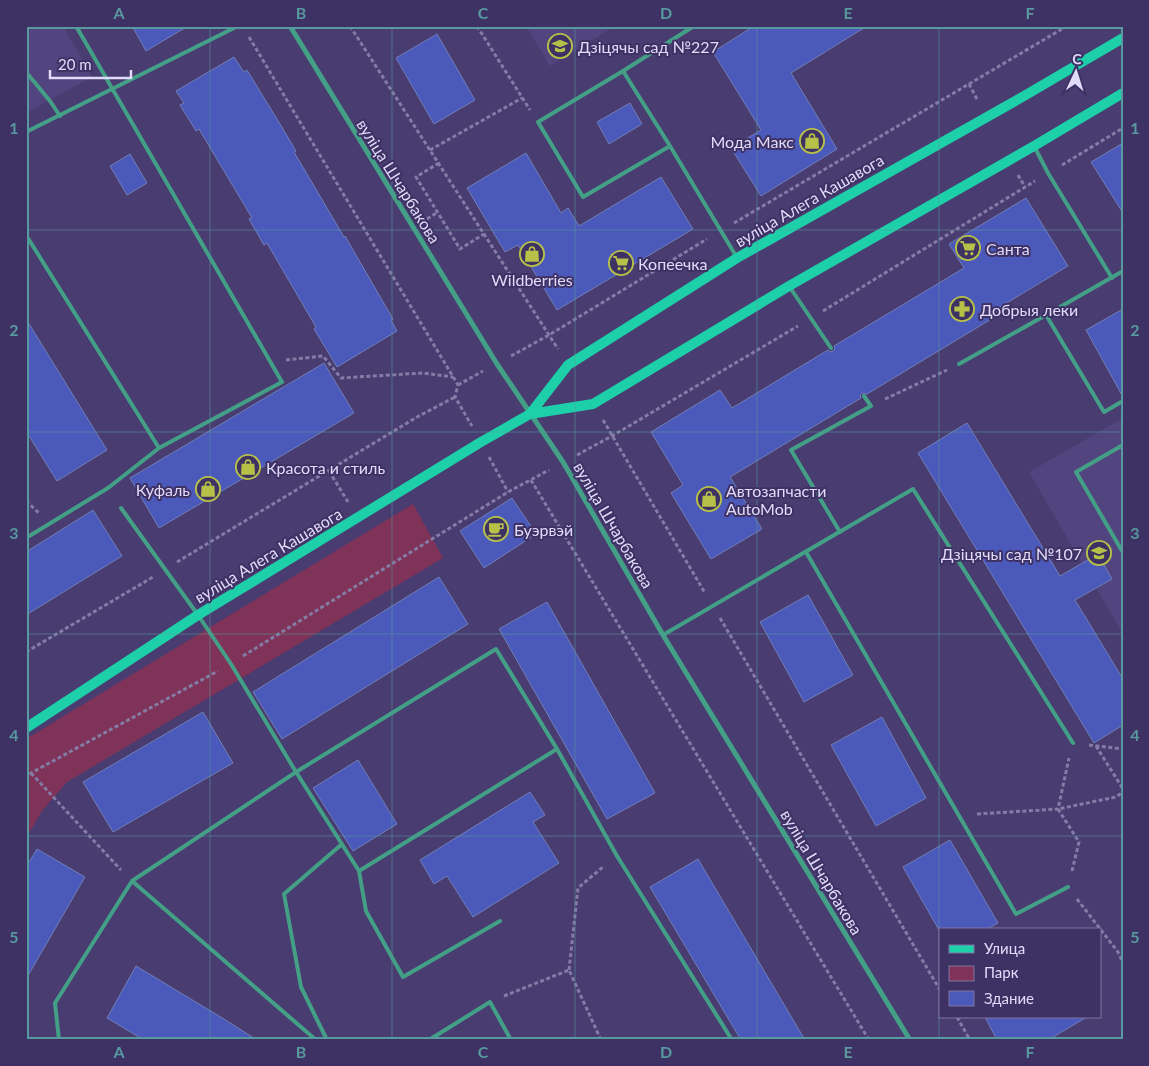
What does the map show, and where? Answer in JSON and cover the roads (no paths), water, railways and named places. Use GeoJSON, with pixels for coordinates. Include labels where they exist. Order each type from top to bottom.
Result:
{"type":"FeatureCollection","features":[{"type":"Feature","properties":{"kind":"main road","name":"вуліца Алега Кашавога"},"geometry":{"type":"LineString","coordinates":[[530,414],[568,366],[738,258],[1123,38]]}},
{"type":"Feature","properties":{"kind":"main road","name":"вуліца Алега Кашавога"},"geometry":{"type":"LineString","coordinates":[[26,728],[198,615],[481,442],[530,414],[592,404],[789,286],[1123,93]]}},
{"type":"Feature","properties":{"kind":"street","name":"вуліца Шчарбакова"},"geometry":{"type":"LineString","coordinates":[[290,26],[497,364],[563,462],[663,635],[910,1040]]}},
{"type":"Feature","properties":{"kind":"lane"},"geometry":{"type":"LineString","coordinates":[[26,538],[108,488],[160,448],[282,382],[76,26]]}},
{"type":"Feature","properties":{"kind":"lane"},"geometry":{"type":"LineString","coordinates":[[26,132],[238,26]]}},
{"type":"Feature","properties":{"kind":"lane"},"geometry":{"type":"LineString","coordinates":[[670,146],[584,197],[538,122],[694,26]]}},
{"type":"Feature","properties":{"kind":"lane"},"geometry":{"type":"LineString","coordinates":[[623,71],[738,258]]}},
{"type":"Feature","properties":{"kind":"lane"},"geometry":{"type":"LineString","coordinates":[[26,72],[60,116]]}},
{"type":"Feature","properties":{"kind":"lane"},"geometry":{"type":"LineString","coordinates":[[1034,146],[1048,173],[1112,278]]}},
{"type":"Feature","properties":{"kind":"lane"},"geometry":{"type":"LineString","coordinates":[[26,235],[160,448]]}},
{"type":"Feature","properties":{"kind":"lane"},"geometry":{"type":"LineString","coordinates":[[959,364],[1123,271]]}},
{"type":"Feature","properties":{"kind":"lane"},"geometry":{"type":"LineString","coordinates":[[789,286],[831,348]]}},
{"type":"Feature","properties":{"kind":"lane"},"geometry":{"type":"LineString","coordinates":[[1046,315],[1104,412],[1123,402]]}},
{"type":"Feature","properties":{"kind":"lane"},"geometry":{"type":"LineString","coordinates":[[840,532],[792,450],[871,406],[864,396]]}},
{"type":"Feature","properties":{"kind":"lane"},"geometry":{"type":"LineString","coordinates":[[1123,445],[1076,472],[1117,543],[1123,550]]}},
{"type":"Feature","properties":{"kind":"lane"},"geometry":{"type":"LineString","coordinates":[[663,635],[913,489],[1073,743]]}},
{"type":"Feature","properties":{"kind":"lane"},"geometry":{"type":"LineString","coordinates":[[121,508],[231,664],[296,772],[359,871],[366,911],[403,977],[500,921]]}},
{"type":"Feature","properties":{"kind":"lane"},"geometry":{"type":"LineString","coordinates":[[806,552],[1016,914],[1068,887]]}},
{"type":"Feature","properties":{"kind":"lane"},"geometry":{"type":"LineString","coordinates":[[59,1040],[55,1003],[132,881],[296,772],[496,649],[557,749],[617,856],[732,1040]]}},
{"type":"Feature","properties":{"kind":"lane"},"geometry":{"type":"LineString","coordinates":[[359,871],[557,749]]}},
{"type":"Feature","properties":{"kind":"lane"},"geometry":{"type":"LineString","coordinates":[[326,1040],[301,987],[284,894],[342,844]]}},
{"type":"Feature","properties":{"kind":"lane"},"geometry":{"type":"LineString","coordinates":[[132,881],[316,1040]]}},
{"type":"Feature","properties":{"kind":"lane"},"geometry":{"type":"LineString","coordinates":[[429,1040],[490,1002],[511,1040]]}},
{"type":"Feature","properties":{"kind":"place","name":"Дзіцячы сад №227"},"geometry":{"type":"Point","coordinates":[560,46]}},
{"type":"Feature","properties":{"kind":"place","name":"Мода Макс"},"geometry":{"type":"Point","coordinates":[812,141]}},
{"type":"Feature","properties":{"kind":"place","name":"Санта"},"geometry":{"type":"Point","coordinates":[968,248]}},
{"type":"Feature","properties":{"kind":"place","name":"Wildberries"},"geometry":{"type":"Point","coordinates":[532,254]}},
{"type":"Feature","properties":{"kind":"place","name":"Копеечка"},"geometry":{"type":"Point","coordinates":[621,263]}},
{"type":"Feature","properties":{"kind":"place","name":"Добрыя леки"},"geometry":{"type":"Point","coordinates":[962,309]}},
{"type":"Feature","properties":{"kind":"place","name":"Красота и стиль"},"geometry":{"type":"Point","coordinates":[248,467]}},
{"type":"Feature","properties":{"kind":"place","name":"Куфаль"},"geometry":{"type":"Point","coordinates":[208,489]}},
{"type":"Feature","properties":{"kind":"place","name":"Автозапчасти AutoMob"},"geometry":{"type":"Point","coordinates":[709,499]}},
{"type":"Feature","properties":{"kind":"place","name":"Буэрвэй"},"geometry":{"type":"Point","coordinates":[496,529]}},
{"type":"Feature","properties":{"kind":"place","name":"Дзіцячы сад №107"},"geometry":{"type":"Point","coordinates":[1099,553]}}]}
